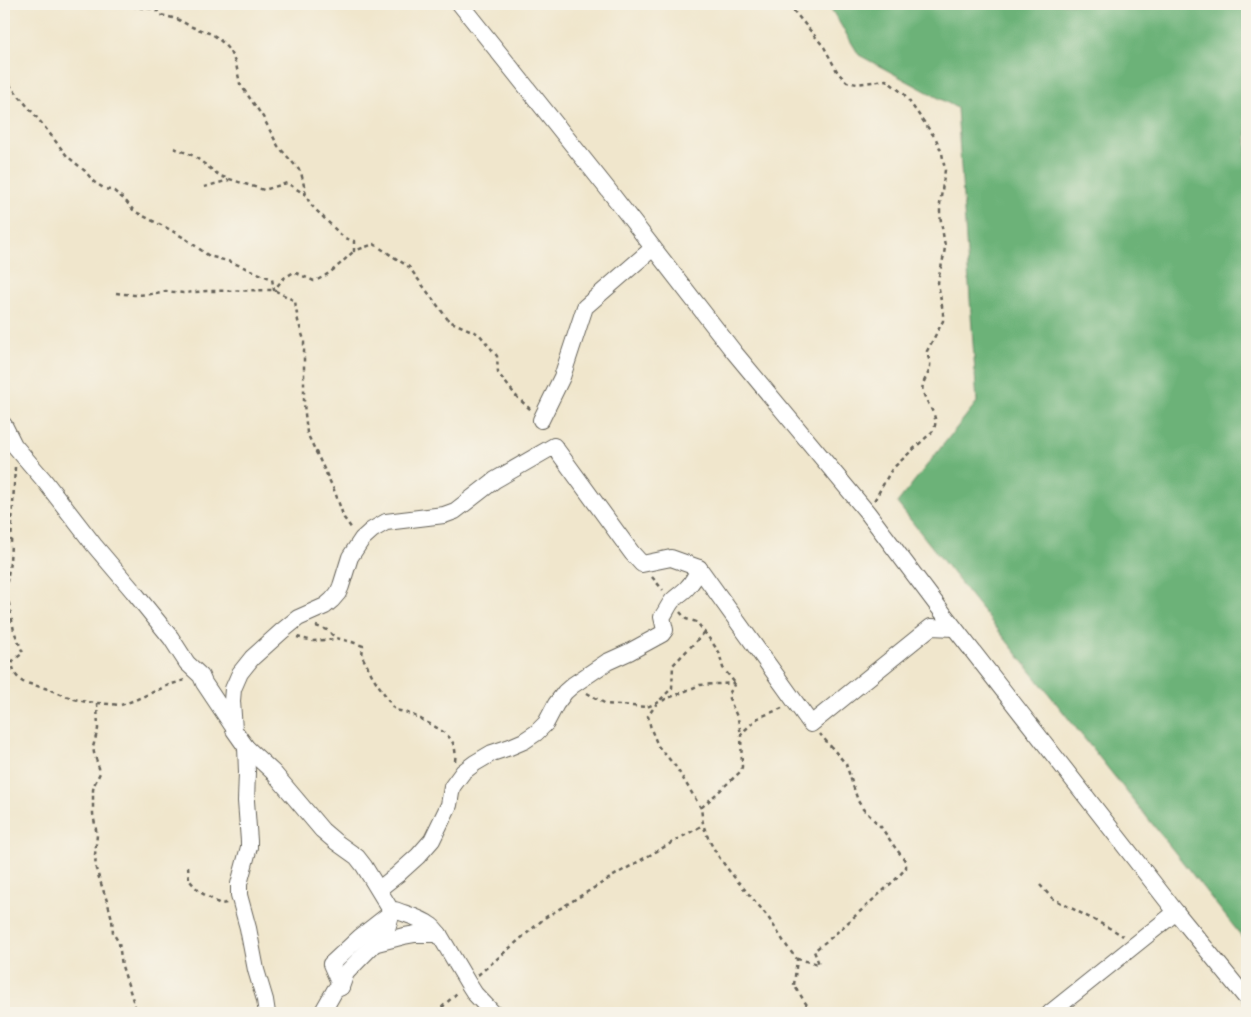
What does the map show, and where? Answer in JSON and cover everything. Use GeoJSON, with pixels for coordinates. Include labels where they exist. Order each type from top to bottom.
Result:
{"type":"FeatureCollection","features":[{"type":"Feature","properties":{"kind":"street"},"geometry":{"type":"LineString","coordinates":[[460,4],[734,352],[867,512],[954,628],[1176,912],[1247,999]]}},
{"type":"Feature","properties":{"kind":"street"},"geometry":{"type":"LineString","coordinates":[[542,420],[562,377],[586,306],[653,248]]}},
{"type":"Feature","properties":{"kind":"street"},"geometry":{"type":"LineString","coordinates":[[4,425],[14,445],[171,638],[187,663],[201,676],[234,727]]}},
{"type":"Feature","properties":{"kind":"street"},"geometry":{"type":"LineString","coordinates":[[322,1013],[335,990],[341,987],[346,973],[377,943],[387,928],[392,912],[379,889],[357,858],[322,830],[273,772],[246,747],[234,730],[233,689],[240,673],[252,658],[305,614],[326,606],[332,600],[338,592],[350,557],[362,538],[372,530],[386,522],[444,515],[455,511],[495,480],[554,446],[642,564],[671,558],[699,568],[811,724],[931,627],[954,628]]}},
{"type":"Feature","properties":{"kind":"street"},"geometry":{"type":"LineString","coordinates":[[379,889],[418,856],[432,840],[449,805],[452,786],[463,772],[475,762],[492,753],[524,741],[536,734],[546,723],[565,692],[573,685],[607,662],[662,634],[665,630],[662,617],[672,601],[686,589],[696,576],[699,568]]}},
{"type":"Feature","properties":{"kind":"street"},"geometry":{"type":"LineString","coordinates":[[246,747],[246,801],[249,848],[239,884],[240,897],[267,1013]]}},
{"type":"Feature","properties":{"kind":"street"},"geometry":{"type":"LineString","coordinates":[[341,987],[331,964],[360,937],[395,910],[433,927],[475,994],[493,1013]]}},
{"type":"Feature","properties":{"kind":"street"},"geometry":{"type":"LineString","coordinates":[[1050,1013],[1176,912]]}},
{"type":"Feature","properties":{"kind":"street"},"geometry":{"type":"LineString","coordinates":[[377,943],[415,934],[439,934]]}},
{"type":"Feature","properties":{"kind":"path"},"geometry":{"type":"LineString","coordinates":[[116,4],[152,9],[161,16],[177,19],[215,36],[222,42],[229,50],[236,64],[240,84],[263,116],[278,146],[301,172],[310,204],[340,235],[354,241],[354,251]]}},
{"type":"Feature","properties":{"kind":"path"},"geometry":{"type":"LineString","coordinates":[[788,4],[824,46],[838,72],[847,82],[857,84],[886,80],[904,94],[936,139],[942,153],[945,170],[940,204],[945,246],[938,283],[943,321],[927,351],[930,366],[922,386],[936,421],[936,427],[892,469],[867,512]]}},
{"type":"Feature","properties":{"kind":"path"},"geometry":{"type":"LineString","coordinates":[[4,78],[67,156],[85,171],[94,182],[105,189],[114,191],[134,211],[186,238],[209,256],[231,262],[272,279],[274,290]]}},
{"type":"Feature","properties":{"kind":"path"},"geometry":{"type":"LineString","coordinates":[[174,148],[194,156],[220,176],[231,180],[264,190],[287,183],[306,195]]}},
{"type":"Feature","properties":{"kind":"path"},"geometry":{"type":"LineString","coordinates":[[204,187],[231,180]]}},
{"type":"Feature","properties":{"kind":"path"},"geometry":{"type":"LineString","coordinates":[[274,290],[284,278],[294,272],[314,281],[320,279],[354,251],[374,244],[409,267],[449,321],[479,334],[497,356],[498,373],[527,408],[542,420]]}},
{"type":"Feature","properties":{"kind":"path"},"geometry":{"type":"LineString","coordinates":[[116,293],[134,295],[166,291],[183,293],[274,290],[295,300],[298,321],[304,340],[304,404],[307,434],[335,492],[344,518],[362,538]]}},
{"type":"Feature","properties":{"kind":"path"},"geometry":{"type":"LineString","coordinates":[[4,668],[23,653],[14,632],[6,588],[10,562],[15,467],[14,445]]}},
{"type":"Feature","properties":{"kind":"path"},"geometry":{"type":"LineString","coordinates":[[642,564],[686,619],[696,622],[719,652],[723,668],[735,683]]}},
{"type":"Feature","properties":{"kind":"path"},"geometry":{"type":"LineString","coordinates":[[305,614],[315,625],[328,630],[338,639]]}},
{"type":"Feature","properties":{"kind":"path"},"geometry":{"type":"LineString","coordinates":[[282,632],[305,640],[338,639],[363,646],[362,656],[373,677],[395,710],[410,713],[448,735],[453,742],[456,755],[455,763]]}},
{"type":"Feature","properties":{"kind":"path"},"geometry":{"type":"LineString","coordinates":[[704,633],[673,665],[672,688],[657,703],[648,716],[650,729],[658,746],[676,767],[701,808],[703,824],[713,847],[740,886],[764,912],[790,952],[798,960],[819,964],[814,951],[898,878],[906,868],[906,863],[881,827],[858,802],[846,764],[811,724]]}},
{"type":"Feature","properties":{"kind":"path"},"geometry":{"type":"LineString","coordinates":[[14,660],[12,664],[15,674],[23,682],[71,698],[98,703],[121,704],[135,700],[178,681],[201,676]]}},
{"type":"Feature","properties":{"kind":"path"},"geometry":{"type":"LineString","coordinates":[[573,685],[606,704],[647,707],[700,685],[735,683]]}},
{"type":"Feature","properties":{"kind":"path"},"geometry":{"type":"LineString","coordinates":[[701,808],[740,772],[742,767],[741,735],[738,719],[728,696],[735,683]]}},
{"type":"Feature","properties":{"kind":"path"},"geometry":{"type":"LineString","coordinates":[[741,735],[758,718],[794,701]]}},
{"type":"Feature","properties":{"kind":"path"},"geometry":{"type":"LineString","coordinates":[[98,703],[98,729],[93,747],[100,773],[93,790],[93,814],[97,835],[96,869],[112,918],[113,933],[119,943],[122,966],[137,1013]]}},
{"type":"Feature","properties":{"kind":"path"},"geometry":{"type":"LineString","coordinates":[[436,1013],[468,983],[546,917],[703,824]]}},
{"type":"Feature","properties":{"kind":"path"},"geometry":{"type":"LineString","coordinates":[[188,866],[189,880],[200,892],[220,904],[240,897]]}},
{"type":"Feature","properties":{"kind":"path"},"geometry":{"type":"LineString","coordinates":[[1040,885],[1052,898],[1115,931],[1135,946]]}},
{"type":"Feature","properties":{"kind":"path"},"geometry":{"type":"LineString","coordinates":[[798,960],[794,985],[812,1013]]}},
{"type":"Feature","properties":{"kind":"green space"},"geometry":{"type":"Polygon","coordinates":[[[828,4],[1247,4],[1247,943],[897,503],[977,402],[957,108],[859,55],[828,4]]]}}]}
